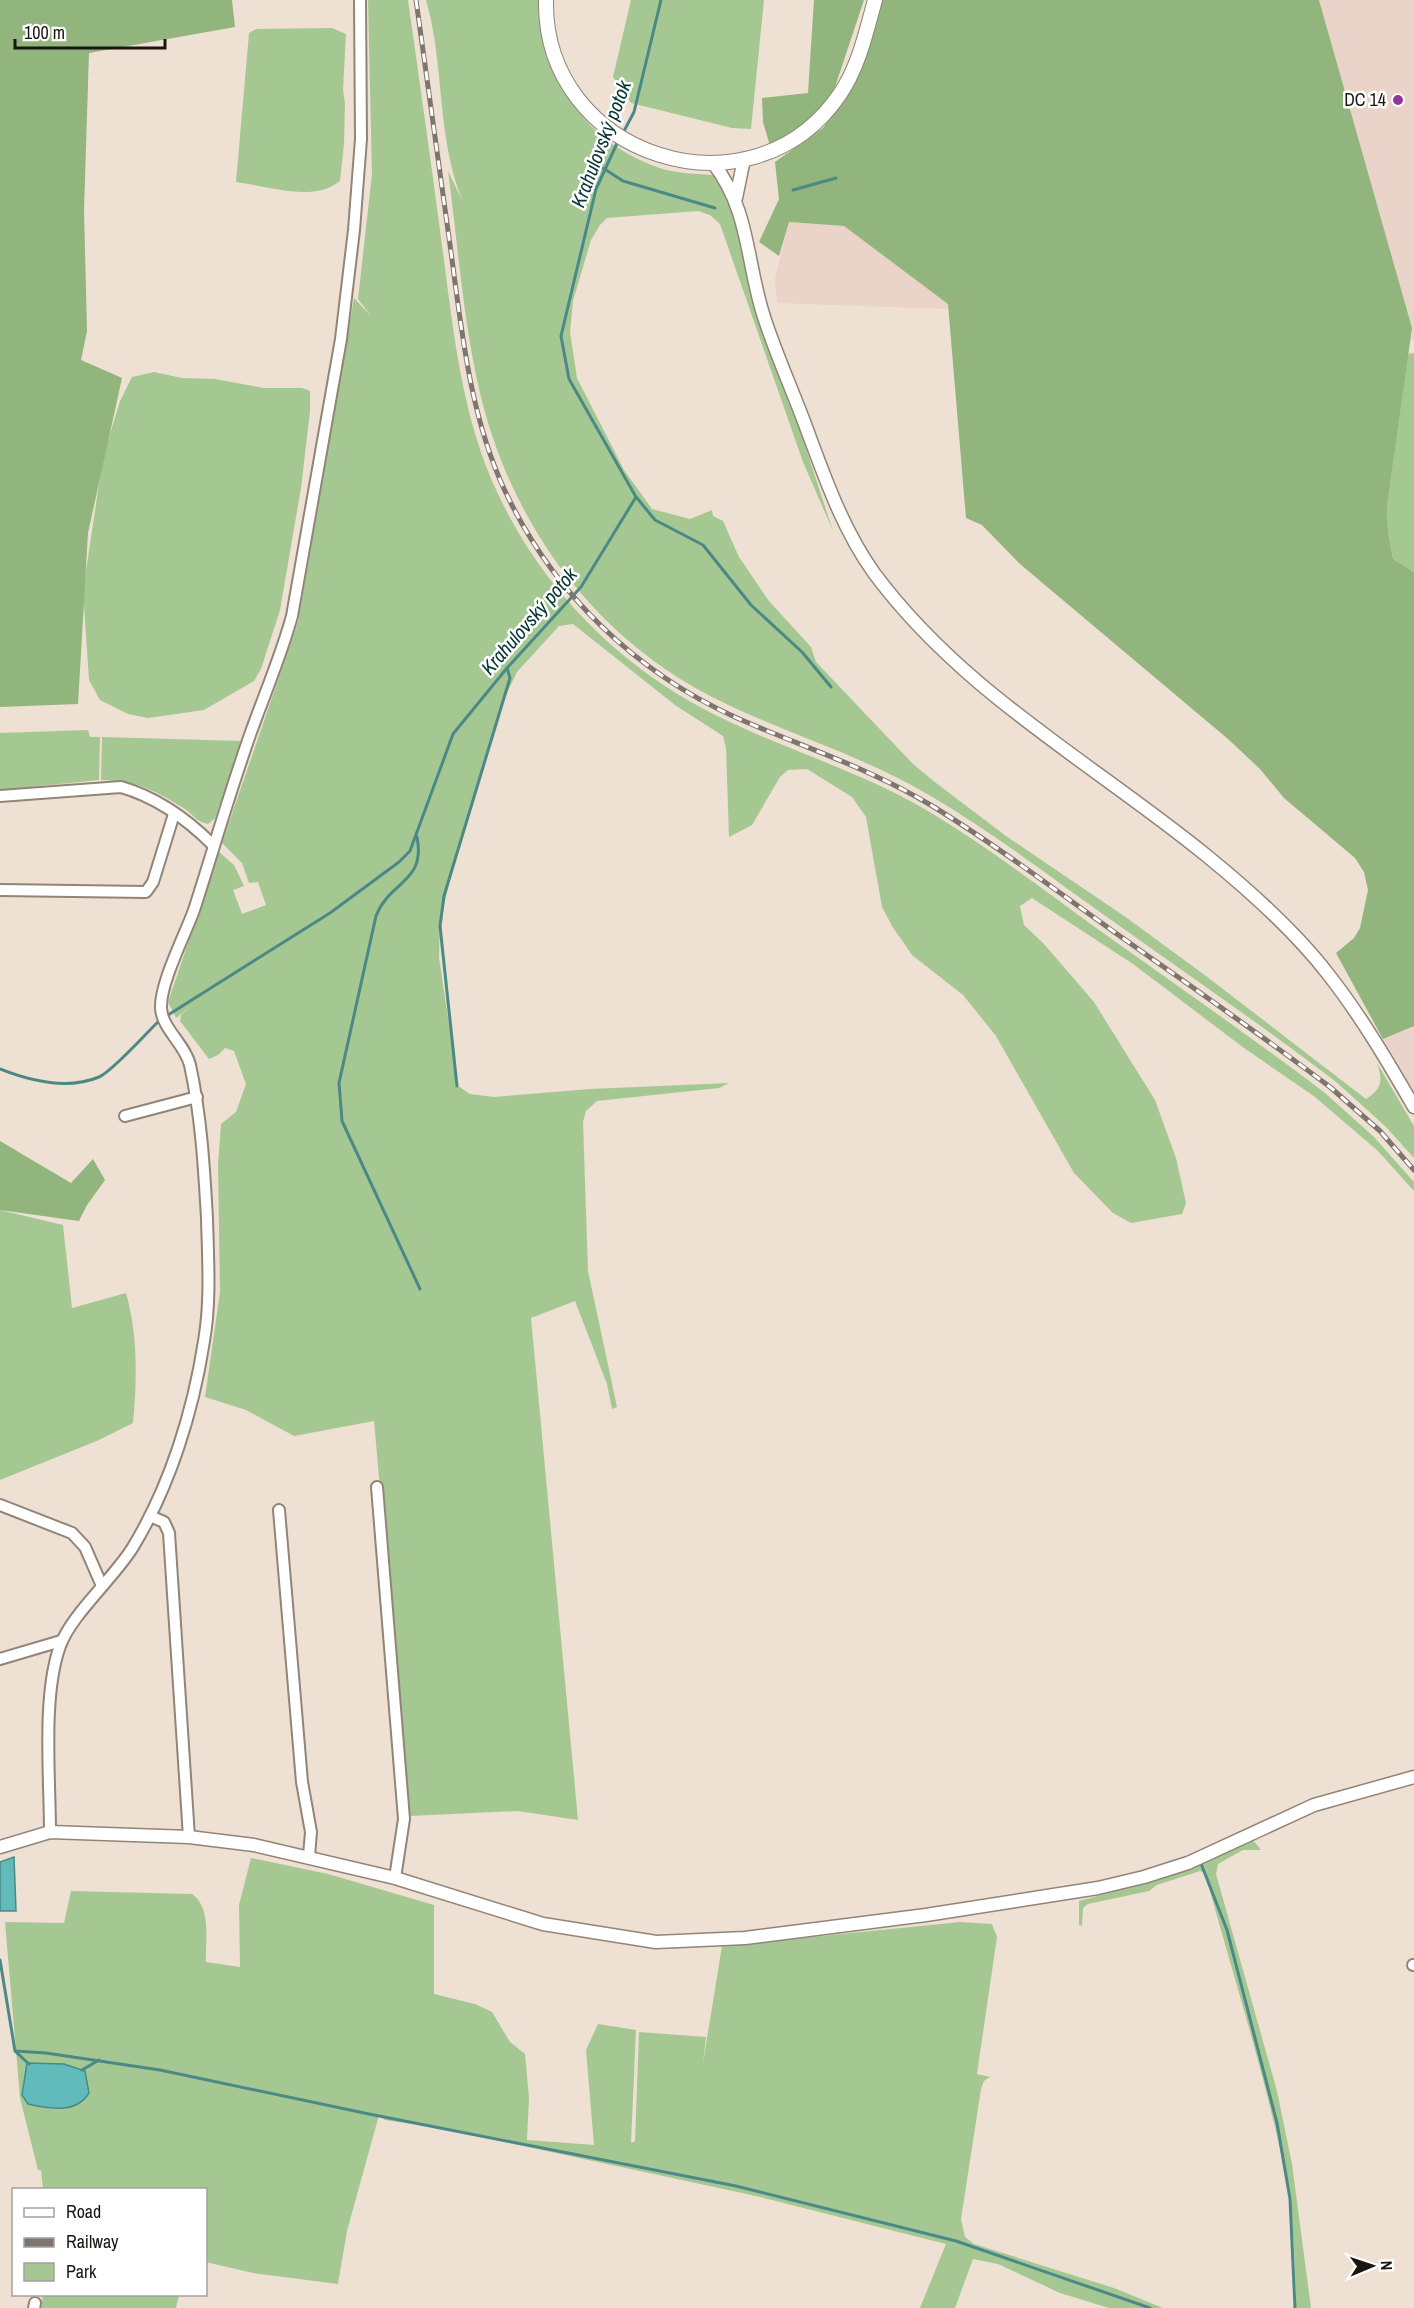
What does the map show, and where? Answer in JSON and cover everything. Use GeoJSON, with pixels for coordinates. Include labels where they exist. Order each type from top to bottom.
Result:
{"type":"FeatureCollection","features":[{"type":"Feature","properties":{"kind":"main road"},"geometry":{"type":"LineString","coordinates":[[546,0],[548,30],[557,64],[586,108],[611,132],[627,142],[667,158],[713,163],[758,156],[810,128],[840,95],[858,58],[875,0]]}},
{"type":"Feature","properties":{"kind":"street"},"geometry":{"type":"LineString","coordinates":[[50,1832],[50,1675],[61,1641],[132,1549],[150,1516],[188,1417],[204,1341],[209,1300],[204,1157],[197,1097],[188,1056],[167,1025],[161,1009],[164,988],[193,911],[213,845],[280,658],[292,616],[341,339],[359,183],[360,0]]}},
{"type":"Feature","properties":{"kind":"street"},"geometry":{"type":"LineString","coordinates":[[736,198],[744,159]]}},
{"type":"Feature","properties":{"kind":"street"},"geometry":{"type":"LineString","coordinates":[[713,163],[736,198],[763,315],[827,483],[845,526],[873,571],[917,627],[957,667],[1205,854],[1289,930],[1328,974],[1376,1041],[1414,1107]]}},
{"type":"Feature","properties":{"kind":"street"},"geometry":{"type":"LineString","coordinates":[[0,796],[121,788],[136,792],[174,814],[196,828],[213,845]]}},
{"type":"Feature","properties":{"kind":"street"},"geometry":{"type":"LineString","coordinates":[[0,890],[146,892],[153,882],[174,814]]}},
{"type":"Feature","properties":{"kind":"street"},"geometry":{"type":"LineString","coordinates":[[125,1116],[197,1097]]}},
{"type":"Feature","properties":{"kind":"street"},"geometry":{"type":"LineString","coordinates":[[377,1487],[404,1819],[395,1878]]}},
{"type":"Feature","properties":{"kind":"street"},"geometry":{"type":"LineString","coordinates":[[0,1505],[72,1533],[85,1547],[102,1586]]}},
{"type":"Feature","properties":{"kind":"street"},"geometry":{"type":"LineString","coordinates":[[279,1510],[302,1782],[311,1832],[309,1856]]}},
{"type":"Feature","properties":{"kind":"street"},"geometry":{"type":"LineString","coordinates":[[150,1516],[164,1522],[170,1533],[189,1838]]}},
{"type":"Feature","properties":{"kind":"street"},"geometry":{"type":"LineString","coordinates":[[0,1659],[61,1641]]}},
{"type":"Feature","properties":{"kind":"street"},"geometry":{"type":"LineString","coordinates":[[0,1847],[50,1832],[189,1838],[254,1845],[309,1856],[395,1878],[543,1924],[656,1942],[765,1936],[926,1915],[1098,1888],[1188,1863],[1314,1805],[1410,1778]]}},
{"type":"Feature","properties":{"kind":"shaded area"},"geometry":{"type":"Polygon","coordinates":[[[1319,0],[1414,0],[1414,340],[1411,338],[1412,328],[1319,0]]]}},
{"type":"Feature","properties":{"kind":"shaded area"},"geometry":{"type":"Polygon","coordinates":[[[789,222],[844,226],[948,304],[948,309],[777,303],[775,279],[789,222]]]}},
{"type":"Feature","properties":{"kind":"shaded area"},"geometry":{"type":"Polygon","coordinates":[[[1414,1026],[1414,1091],[1384,1039],[1414,1026]]]}},
{"type":"Feature","properties":{"kind":"green space"},"geometry":{"type":"Polygon","coordinates":[[[0,0],[232,0],[235,27],[89,53],[84,210],[87,331],[81,360],[122,378],[88,533],[78,704],[0,707],[0,0]]]}},
{"type":"Feature","properties":{"kind":"green space"},"geometry":{"type":"Polygon","coordinates":[[[368,0],[408,0],[451,315],[468,406],[476,436],[498,494],[540,566],[566,599],[624,656],[657,681],[693,703],[754,733],[898,795],[944,821],[989,851],[1325,1093],[1374,1137],[1414,1182],[1414,1191],[1378,1151],[1315,1097],[1244,1048],[1133,964],[1032,898],[1020,906],[1024,925],[1044,944],[1094,1002],[1155,1100],[1176,1158],[1186,1203],[1182,1214],[1131,1223],[1113,1213],[1074,1173],[996,1036],[963,995],[912,955],[892,926],[882,907],[866,817],[852,797],[807,769],[788,770],[780,777],[752,825],[729,837],[726,748],[723,736],[675,705],[573,624],[559,626],[517,672],[504,699],[458,847],[440,921],[439,957],[458,1086],[470,1094],[494,1097],[590,1089],[729,1083],[719,1088],[597,1101],[586,1111],[583,1122],[588,1271],[617,1407],[612,1409],[607,1384],[575,1301],[531,1318],[578,1820],[518,1811],[409,1816],[374,1421],[294,1436],[246,1410],[205,1397],[220,1292],[218,1164],[221,1124],[236,1112],[246,1084],[234,1051],[225,1048],[218,1055],[209,1059],[180,1021],[181,1015],[191,1006],[176,1018],[168,1002],[219,852],[234,865],[244,886],[233,890],[242,914],[266,905],[258,882],[249,883],[242,863],[222,843],[298,622],[354,298],[371,316],[358,299],[372,174],[368,0]]]}},
{"type":"Feature","properties":{"kind":"green space"},"geometry":{"type":"Polygon","coordinates":[[[426,0],[539,0],[550,57],[560,82],[574,105],[591,125],[611,143],[635,158],[663,169],[723,176],[777,360],[833,531],[803,462],[720,224],[710,215],[698,211],[607,218],[591,240],[573,301],[570,332],[577,378],[624,470],[652,509],[690,519],[712,510],[713,516],[723,521],[739,557],[769,601],[811,647],[816,662],[913,764],[936,783],[1006,836],[1127,918],[1206,976],[1366,1099],[1380,1084],[1377,1063],[1414,1126],[1414,1158],[1385,1126],[1335,1081],[1253,1020],[977,825],[903,780],[712,697],[669,671],[629,642],[594,608],[535,530],[512,487],[494,441],[480,393],[465,311],[448,171],[463,202],[448,153],[436,50],[426,0]]]}},
{"type":"Feature","properties":{"kind":"green space"},"geometry":{"type":"Polygon","coordinates":[[[631,0],[764,0],[751,129],[732,128],[631,103],[613,77],[631,0]]]}},
{"type":"Feature","properties":{"kind":"green space"},"geometry":{"type":"Polygon","coordinates":[[[814,0],[864,0],[833,93],[802,130],[770,146],[763,122],[762,98],[808,93],[814,0]]]}},
{"type":"Feature","properties":{"kind":"green space"},"geometry":{"type":"Polygon","coordinates":[[[881,0],[1319,0],[1412,328],[1387,507],[1393,559],[1414,572],[1414,1026],[1383,1039],[1336,953],[1354,938],[1360,928],[1368,890],[1364,872],[1355,858],[1284,798],[1260,769],[1228,739],[1020,564],[982,525],[966,518],[948,304],[844,226],[789,222],[779,256],[759,242],[779,199],[775,162],[823,128],[859,73],[881,0]]]}},
{"type":"Feature","properties":{"kind":"green space"},"geometry":{"type":"Polygon","coordinates":[[[332,28],[346,34],[343,90],[344,144],[340,181],[329,188],[303,192],[236,182],[249,33],[256,29],[332,28]]]}},
{"type":"Feature","properties":{"kind":"green space"},"geometry":{"type":"Polygon","coordinates":[[[1414,353],[1414,572],[1393,559],[1387,507],[1408,354],[1414,353]]]}},
{"type":"Feature","properties":{"kind":"green space"},"geometry":{"type":"Polygon","coordinates":[[[154,372],[182,378],[215,379],[264,388],[302,388],[310,391],[310,411],[301,488],[280,610],[261,669],[254,681],[204,710],[148,718],[128,714],[100,700],[89,680],[83,591],[103,457],[120,401],[132,377],[154,372]]]}},
{"type":"Feature","properties":{"kind":"green space"},"geometry":{"type":"Polygon","coordinates":[[[88,730],[90,737],[100,737],[99,780],[0,790],[0,733],[88,730]]]}},
{"type":"Feature","properties":{"kind":"green space"},"geometry":{"type":"Polygon","coordinates":[[[102,737],[242,741],[215,818],[208,824],[155,792],[125,782],[101,780],[102,737]]]}},
{"type":"Feature","properties":{"kind":"green space"},"geometry":{"type":"Polygon","coordinates":[[[0,1141],[71,1183],[93,1159],[105,1180],[87,1205],[79,1221],[0,1210],[0,1141]]]}},
{"type":"Feature","properties":{"kind":"green space"},"geometry":{"type":"Polygon","coordinates":[[[0,1210],[63,1225],[72,1308],[126,1293],[135,1341],[136,1374],[133,1423],[99,1440],[0,1480],[0,1210]]]}},
{"type":"Feature","properties":{"kind":"green space"},"geometry":{"type":"Polygon","coordinates":[[[1253,1840],[1261,1850],[1243,1850],[1218,1864],[1216,1874],[1277,2091],[1292,2164],[1311,2308],[1296,2308],[1292,2223],[1285,2172],[1258,2059],[1205,1873],[1200,1871],[1157,1885],[1149,1891],[1088,1904],[1083,1908],[1082,1926],[1079,1925],[1079,1901],[1168,1875],[1253,1840]]]}},
{"type":"Feature","properties":{"kind":"green space"},"geometry":{"type":"Polygon","coordinates":[[[251,1858],[328,1874],[434,1905],[434,1994],[475,2004],[492,2012],[510,2042],[525,2054],[529,2098],[527,2140],[594,2145],[586,2050],[598,2024],[636,2030],[631,2143],[635,2141],[639,2032],[706,2037],[703,2063],[722,1946],[960,1922],[992,1924],[997,1937],[977,2074],[990,2077],[984,2081],[981,2089],[961,2219],[965,2237],[974,2244],[1114,2288],[1163,2308],[1109,2308],[1060,2293],[998,2264],[973,2259],[955,2308],[920,2308],[946,2244],[756,2196],[440,2128],[385,2120],[379,2115],[347,2231],[338,2284],[253,2273],[207,2262],[207,2188],[43,2188],[41,2170],[38,2170],[20,2098],[5,1922],[64,1923],[71,1891],[192,1894],[198,1900],[205,1916],[206,1962],[240,1967],[239,1905],[251,1858]],[[27,2063],[22,2095],[39,2105],[57,2109],[70,2107],[89,2093],[85,2071],[27,2063]]]}},
{"type":"Feature","properties":{"kind":"green space"},"geometry":{"type":"Polygon","coordinates":[[[43,2296],[179,2296],[176,2308],[41,2308],[43,2296]]]}},
{"type":"Feature","properties":{"kind":"water"},"geometry":{"type":"Polygon","coordinates":[[[14,1857],[16,1911],[0,1911],[0,1862],[14,1857]]]}},
{"type":"Feature","properties":{"kind":"water"},"geometry":{"type":"Polygon","coordinates":[[[27,2063],[64,2064],[85,2071],[89,2093],[84,2100],[70,2107],[54,2108],[28,2104],[22,2095],[27,2063]]]}},
{"type":"Feature","properties":{"kind":"waterway","name":"Krahulovský potok"},"geometry":{"type":"LineString","coordinates":[[623,133],[634,112],[661,0]]}},
{"type":"Feature","properties":{"kind":"waterway","name":"Krahulovský potok"},"geometry":{"type":"LineString","coordinates":[[168,1015],[330,913],[399,862],[410,851],[453,734],[507,668],[581,587],[636,497],[569,379],[561,336],[596,189],[619,139]]}},
{"type":"Feature","properties":{"kind":"waterway"},"geometry":{"type":"LineString","coordinates":[[603,168],[623,181],[715,208]]}},
{"type":"Feature","properties":{"kind":"waterway"},"geometry":{"type":"LineString","coordinates":[[793,190],[836,178]]}},
{"type":"Feature","properties":{"kind":"waterway"},"geometry":{"type":"LineString","coordinates":[[637,498],[655,520],[703,545],[751,605],[802,652],[831,687]]}},
{"type":"Feature","properties":{"kind":"waterway"},"geometry":{"type":"LineString","coordinates":[[457,1086],[440,926],[444,896],[510,678],[507,668]]}},
{"type":"Feature","properties":{"kind":"waterway"},"geometry":{"type":"LineString","coordinates":[[417,837],[418,852],[412,873],[382,904],[376,916],[339,1083],[342,1121],[420,1289]]}},
{"type":"Feature","properties":{"kind":"waterway","name":"Krahulovský potok"},"geometry":{"type":"LineString","coordinates":[[0,1069],[49,1082],[87,1081],[99,1077],[113,1067],[160,1020]]}},
{"type":"Feature","properties":{"kind":"waterway"},"geometry":{"type":"LineString","coordinates":[[1200,1861],[1227,1930],[1277,2123],[1290,2199],[1295,2308]]}},
{"type":"Feature","properties":{"kind":"waterway"},"geometry":{"type":"LineString","coordinates":[[0,1960],[15,2051],[46,2053],[160,2070],[369,2114],[736,2186],[956,2241],[1150,2308]]}},
{"type":"Feature","properties":{"kind":"waterway"},"geometry":{"type":"LineString","coordinates":[[16,2052],[29,2064]]}},
{"type":"Feature","properties":{"kind":"waterway"},"geometry":{"type":"LineString","coordinates":[[82,2070],[99,2060]]}},
{"type":"Feature","properties":{"kind":"railway"},"geometry":{"type":"LineString","coordinates":[[416,0],[459,313],[475,404],[493,463],[505,491],[547,563],[573,596],[631,653],[700,699],[737,718],[886,781],[934,807],[981,837],[1330,1087],[1380,1131],[1414,1170]]}},
{"type":"Feature","properties":{"kind":"place","name":"DC 14"},"geometry":{"type":"Point","coordinates":[1398,100]}}]}
